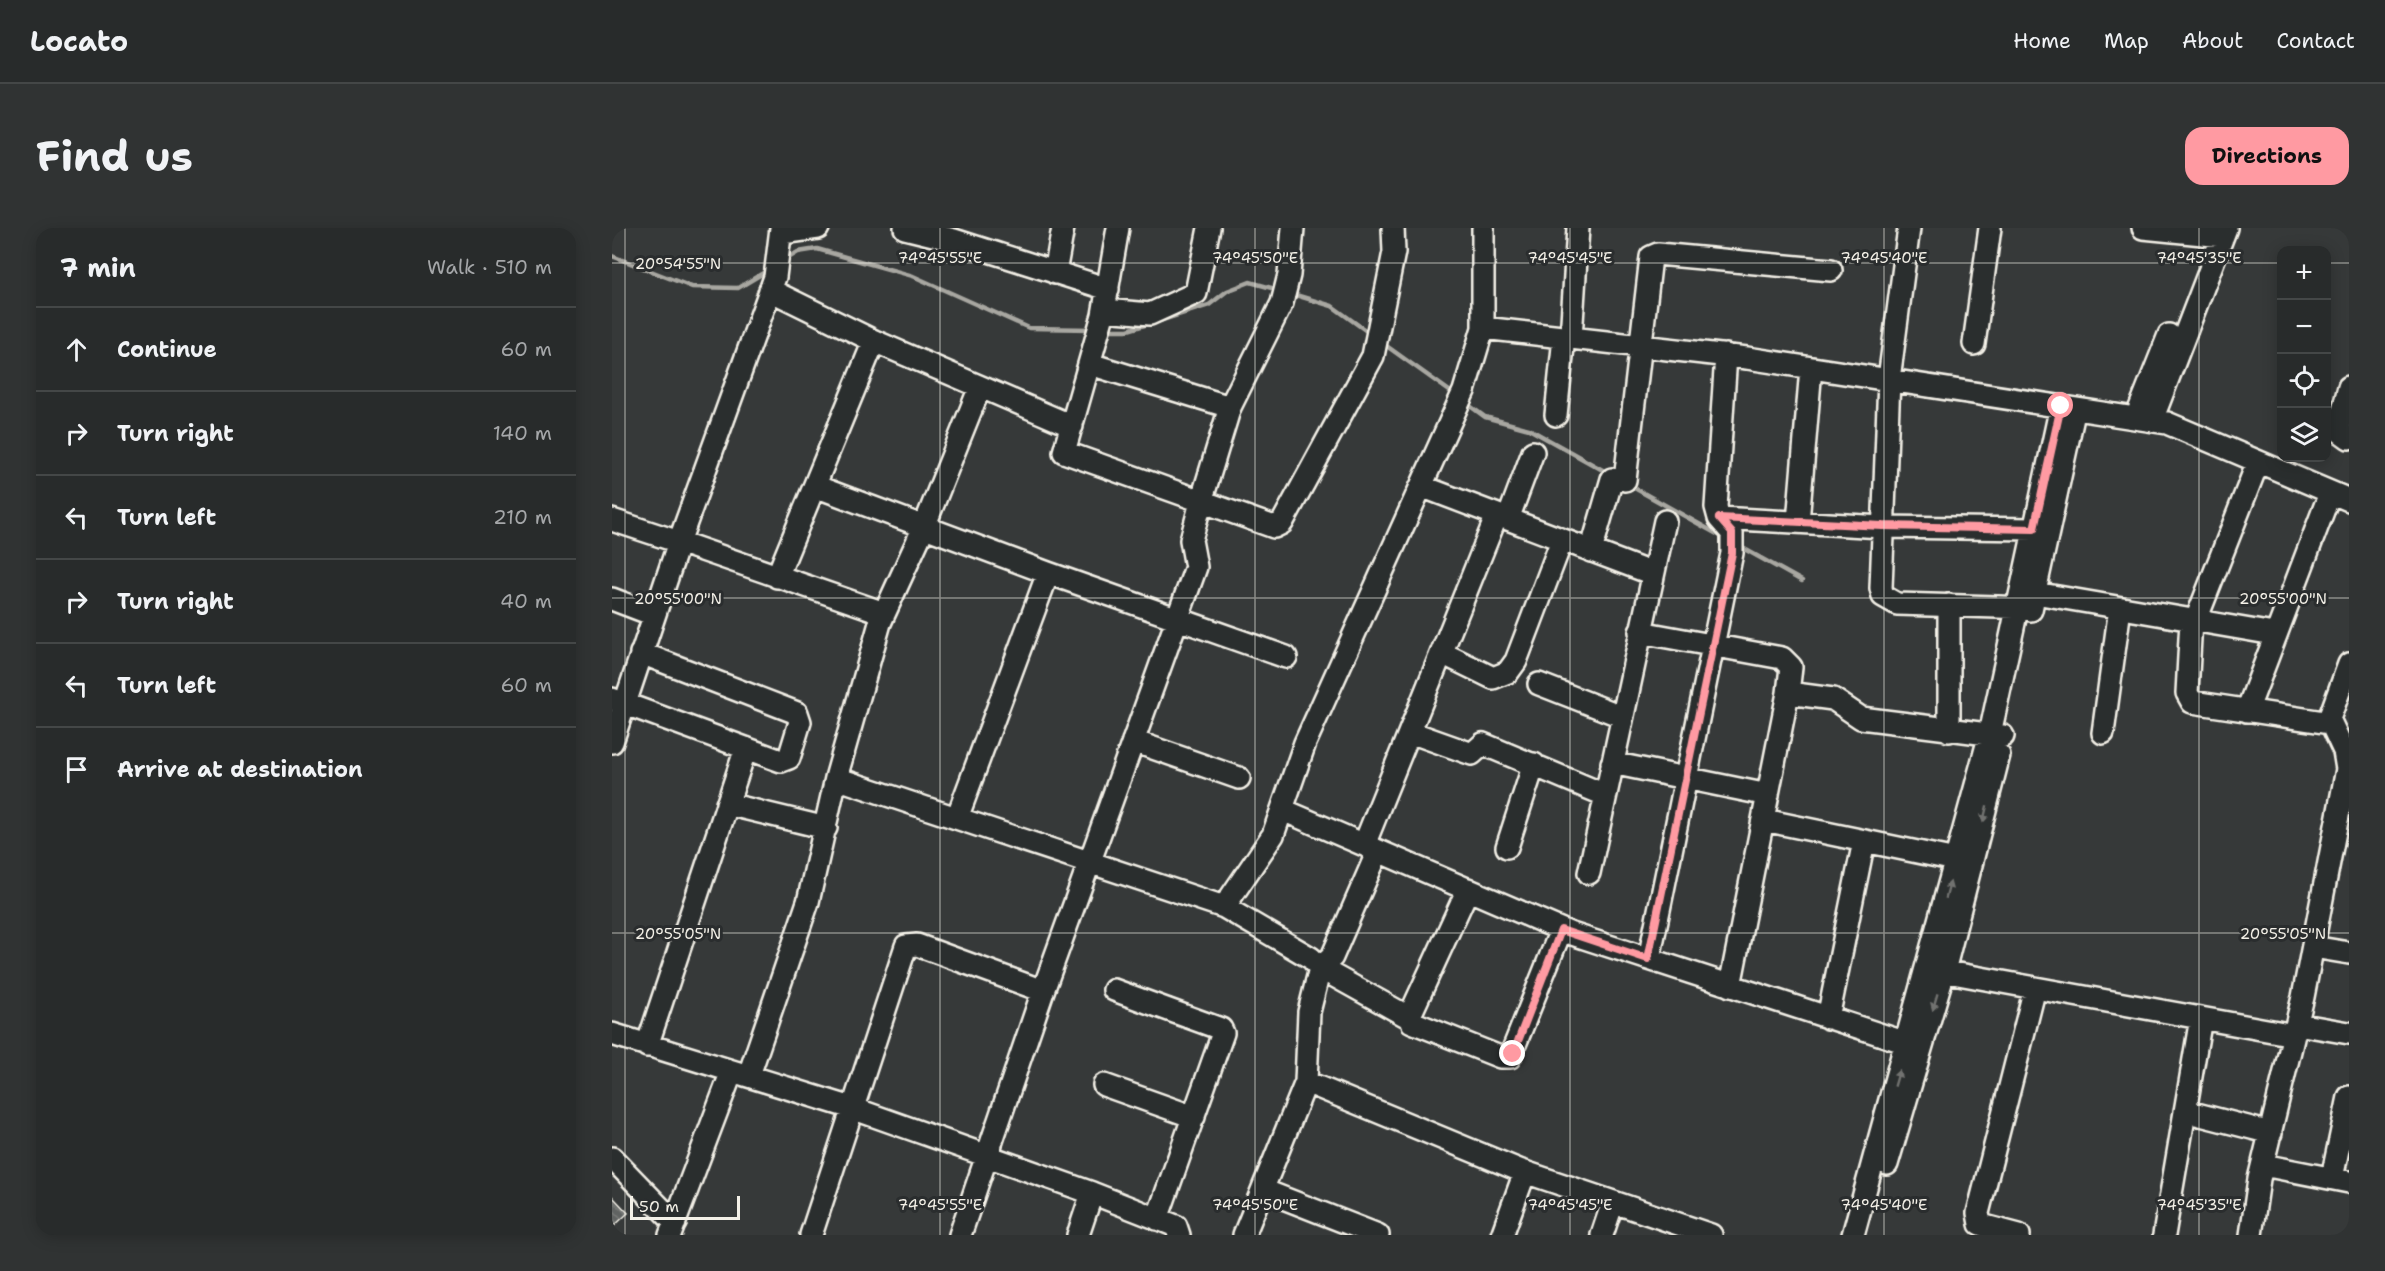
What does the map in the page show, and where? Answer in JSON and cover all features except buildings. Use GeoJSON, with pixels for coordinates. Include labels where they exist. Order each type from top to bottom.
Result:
{"type":"FeatureCollection","features":[{"type":"Feature","properties":{"kind":"street"},"geometry":{"type":"LineString","coordinates":[[612,742],[618,701],[642,653],[679,542],[772,284],[781,238],[818,228]]}},
{"type":"Feature","properties":{"kind":"street"},"geometry":{"type":"LineString","coordinates":[[904,228],[955,234],[1055,273],[1108,289]]}},
{"type":"Feature","properties":{"kind":"street"},"geometry":{"type":"LineString","coordinates":[[1055,273],[1063,228]]}},
{"type":"Feature","properties":{"kind":"street"},"geometry":{"type":"LineString","coordinates":[[1119,228],[1104,313],[1064,452],[1201,502],[1278,527],[1376,346],[1394,252],[1394,228]]}},
{"type":"Feature","properties":{"kind":"street"},"geometry":{"type":"LineString","coordinates":[[1104,313],[1150,314],[1196,293],[1209,228]]}},
{"type":"Feature","properties":{"kind":"street"},"geometry":{"type":"LineString","coordinates":[[960,1235],[1043,991],[1196,567],[1191,540],[1201,502],[1230,407],[1282,303],[1289,275],[1293,228]]}},
{"type":"Feature","properties":{"kind":"street"},"geometry":{"type":"LineString","coordinates":[[1224,907],[1269,844],[1305,743],[1459,400],[1483,328],[1484,228]]}},
{"type":"Feature","properties":{"kind":"street"},"geometry":{"type":"LineString","coordinates":[[1556,415],[1567,337],[1578,228]]}},
{"type":"Feature","properties":{"kind":"street"},"geometry":{"type":"LineString","coordinates":[[1909,228],[1888,379],[1881,588],[1883,596],[1897,604],[2028,602],[2120,608],[2274,634]]}},
{"type":"Feature","properties":{"kind":"street"},"geometry":{"type":"LineString","coordinates":[[1974,344],[1990,228]]}},
{"type":"Feature","properties":{"kind":"street"},"geometry":{"type":"LineString","coordinates":[[2143,228],[2218,232],[2144,419]]}},
{"type":"Feature","properties":{"kind":"street"},"geometry":{"type":"LineString","coordinates":[[1591,551],[1619,479],[1649,261],[1654,255],[1831,270]]}},
{"type":"Feature","properties":{"kind":"street"},"geometry":{"type":"LineString","coordinates":[[772,284],[874,341],[1072,426]]}},
{"type":"Feature","properties":{"kind":"street"},"geometry":{"type":"LineString","coordinates":[[1483,328],[1726,355],[2167,423],[2340,496],[2274,634],[2247,711]]}},
{"type":"Feature","properties":{"kind":"street"},"geometry":{"type":"LineString","coordinates":[[777,577],[874,341]]}},
{"type":"Feature","properties":{"kind":"street"},"geometry":{"type":"LineString","coordinates":[[1092,355],[1230,407]]}},
{"type":"Feature","properties":{"kind":"street"},"geometry":{"type":"LineString","coordinates":[[1648,959],[1713,645],[1728,534],[1716,507],[1726,355]]}},
{"type":"Feature","properties":{"kind":"street"},"geometry":{"type":"LineString","coordinates":[[1798,522],[1811,368]]}},
{"type":"Feature","properties":{"kind":"street"},"geometry":{"type":"LineString","coordinates":[[612,1158],[673,1229],[740,1073],[808,902],[836,778],[884,613],[924,527],[980,387]]}},
{"type":"Feature","properties":{"kind":"street"},"geometry":{"type":"LineString","coordinates":[[2349,387],[2338,430],[2349,438]]}},
{"type":"Feature","properties":{"kind":"street"},"geometry":{"type":"LineString","coordinates":[[2028,602],[2034,529],[2068,407]]}},
{"type":"Feature","properties":{"kind":"street"},"geometry":{"type":"LineString","coordinates":[[1867,1235],[1914,1046],[1997,735],[2028,602],[2068,407]]}},
{"type":"Feature","properties":{"kind":"street"},"geometry":{"type":"LineString","coordinates":[[1244,1235],[1306,1082],[1309,1012],[1320,968],[1332,957],[1410,732],[1442,653],[1533,452]]}},
{"type":"Feature","properties":{"kind":"street"},"geometry":{"type":"LineString","coordinates":[[2258,462],[2193,620],[2189,698],[2197,704],[2330,723]]}},
{"type":"Feature","properties":{"kind":"street"},"geometry":{"type":"LineString","coordinates":[[815,486],[1048,573],[1286,657]]}},
{"type":"Feature","properties":{"kind":"street"},"geometry":{"type":"LineString","coordinates":[[1421,486],[1653,574]]}},
{"type":"Feature","properties":{"kind":"street"},"geometry":{"type":"LineString","coordinates":[[612,520],[884,613]]}},
{"type":"Feature","properties":{"kind":"street"},"geometry":{"type":"LineString","coordinates":[[1589,873],[1621,716],[1665,521]]}},
{"type":"Feature","properties":{"kind":"street"},"geometry":{"type":"LineString","coordinates":[[1728,534],[1798,522],[2034,529]]}},
{"type":"Feature","properties":{"kind":"street"},"geometry":{"type":"LineString","coordinates":[[1442,653],[1493,678],[1509,672],[1562,540]]}},
{"type":"Feature","properties":{"kind":"street"},"geometry":{"type":"LineString","coordinates":[[957,818],[1048,573]]}},
{"type":"Feature","properties":{"kind":"street"},"geometry":{"type":"LineString","coordinates":[[612,599],[654,615]]}},
{"type":"Feature","properties":{"kind":"street"},"geometry":{"type":"LineString","coordinates":[[1949,605],[1949,731]]}},
{"type":"Feature","properties":{"kind":"street"},"geometry":{"type":"LineString","coordinates":[[2103,733],[2120,608]]}},
{"type":"Feature","properties":{"kind":"street"},"geometry":{"type":"LineString","coordinates":[[1640,632],[1713,645],[1787,662],[1791,674],[1730,986]]}},
{"type":"Feature","properties":{"kind":"street"},"geometry":{"type":"LineString","coordinates":[[618,701],[786,761],[800,717],[797,713],[642,653]]}},
{"type":"Feature","properties":{"kind":"street"},"geometry":{"type":"LineString","coordinates":[[2251,1235],[2263,1165],[2296,1030],[2347,769],[2344,751],[2330,723],[2331,708],[2349,664]]}},
{"type":"Feature","properties":{"kind":"street"},"geometry":{"type":"LineString","coordinates":[[1539,684],[1621,716]]}},
{"type":"Feature","properties":{"kind":"street"},"geometry":{"type":"LineString","coordinates":[[1788,693],[1833,699],[1861,718],[1949,731],[1997,735]]}},
{"type":"Feature","properties":{"kind":"street"},"geometry":{"type":"LineString","coordinates":[[1410,732],[1472,754],[1483,744],[1605,795]]}},
{"type":"Feature","properties":{"kind":"street"},"geometry":{"type":"LineString","coordinates":[[1935,970],[1956,860],[1997,735]]}},
{"type":"Feature","properties":{"kind":"street"},"geometry":{"type":"LineString","coordinates":[[1133,741],[1239,778]]}},
{"type":"Feature","properties":{"kind":"street"},"geometry":{"type":"LineString","coordinates":[[647,1047],[746,748]]}},
{"type":"Feature","properties":{"kind":"street"},"geometry":{"type":"LineString","coordinates":[[1612,763],[1768,795]]}},
{"type":"Feature","properties":{"kind":"street"},"geometry":{"type":"LineString","coordinates":[[1507,847],[1534,764]]}},
{"type":"Feature","properties":{"kind":"street"},"geometry":{"type":"LineString","coordinates":[[836,778],[1224,907],[1311,958],[1320,968],[1410,1018],[1412,1022],[1500,1057],[1510,1057],[1561,930]]}},
{"type":"Feature","properties":{"kind":"street"},"geometry":{"type":"LineString","coordinates":[[727,804],[826,828]]}},
{"type":"Feature","properties":{"kind":"street"},"geometry":{"type":"LineString","coordinates":[[1282,810],[1561,930],[1914,1046]]}},
{"type":"Feature","properties":{"kind":"street"},"geometry":{"type":"LineString","coordinates":[[1764,820],[1956,860]]}},
{"type":"Feature","properties":{"kind":"street"},"geometry":{"type":"LineString","coordinates":[[1828,1018],[1864,841]]}},
{"type":"Feature","properties":{"kind":"street"},"geometry":{"type":"LineString","coordinates":[[1410,1018],[1468,890]]}},
{"type":"Feature","properties":{"kind":"street"},"geometry":{"type":"LineString","coordinates":[[812,1235],[906,946],[917,945],[1043,991]]}},
{"type":"Feature","properties":{"kind":"street"},"geometry":{"type":"LineString","coordinates":[[2313,947],[2349,952]]}},
{"type":"Feature","properties":{"kind":"street"},"geometry":{"type":"LineString","coordinates":[[1935,970],[2201,1018],[2296,1030],[2349,1033]]}},
{"type":"Feature","properties":{"kind":"street"},"geometry":{"type":"LineString","coordinates":[[2019,1235],[1980,1224],[1978,1213],[2035,988]]}},
{"type":"Feature","properties":{"kind":"street"},"geometry":{"type":"LineString","coordinates":[[1114,990],[1221,1029],[1223,1033],[1157,1219]]}},
{"type":"Feature","properties":{"kind":"street"},"geometry":{"type":"LineString","coordinates":[[2164,1235],[2201,1018]]}},
{"type":"Feature","properties":{"kind":"street"},"geometry":{"type":"LineString","coordinates":[[612,1034],[647,1047],[852,1108],[1092,1193],[1176,1226],[1179,1235]]}},
{"type":"Feature","properties":{"kind":"street"},"geometry":{"type":"LineString","coordinates":[[1852,1235],[1914,1046]]}},
{"type":"Feature","properties":{"kind":"street"},"geometry":{"type":"LineString","coordinates":[[1306,1082],[1526,1172],[1698,1233]]}},
{"type":"Feature","properties":{"kind":"street"},"geometry":{"type":"LineString","coordinates":[[1104,1085],[1194,1117]]}},
{"type":"Feature","properties":{"kind":"street"},"geometry":{"type":"LineString","coordinates":[[2263,1165],[2340,1180],[2349,1097]]}},
{"type":"Feature","properties":{"kind":"street"},"geometry":{"type":"LineString","coordinates":[[2185,1111],[2271,1133]]}},
{"type":"Feature","properties":{"kind":"street"},"geometry":{"type":"LineString","coordinates":[[1502,1235],[1526,1172]]}},
{"type":"Feature","properties":{"kind":"street"},"geometry":{"type":"LineString","coordinates":[[1263,1190],[1378,1235]]}},
{"type":"Feature","properties":{"kind":"street"},"geometry":{"type":"LineString","coordinates":[[1078,1235],[1092,1193]]}},
{"type":"Feature","properties":{"kind":"street"},"geometry":{"type":"LineString","coordinates":[[1602,1235],[1613,1202]]}},
{"type":"Feature","properties":{"kind":"waterway"},"geometry":{"type":"LineString","coordinates":[[785,260],[798,252],[817,249],[913,276],[1029,328],[1092,329]]}},
{"type":"Feature","properties":{"kind":"waterway"},"geometry":{"type":"LineString","coordinates":[[612,256],[692,287],[738,288],[770,269]]}},
{"type":"Feature","properties":{"kind":"waterway"},"geometry":{"type":"LineString","coordinates":[[1159,321],[1209,305],[1227,291],[1250,282],[1279,290]]}},
{"type":"Feature","properties":{"kind":"waterway"},"geometry":{"type":"LineString","coordinates":[[1289,293],[1332,306],[1372,335]]}},
{"type":"Feature","properties":{"kind":"waterway"},"geometry":{"type":"LineString","coordinates":[[1104,330],[1128,330],[1151,323]]}},
{"type":"Feature","properties":{"kind":"waterway"},"geometry":{"type":"LineString","coordinates":[[1381,342],[1455,395]]}},
{"type":"Feature","properties":{"kind":"waterway"},"geometry":{"type":"LineString","coordinates":[[1466,403],[1485,417],[1529,429],[1608,473]]}},
{"type":"Feature","properties":{"kind":"waterway"},"geometry":{"type":"LineString","coordinates":[[1629,485],[1726,539]]}},
{"type":"Feature","properties":{"kind":"waterway"},"geometry":{"type":"LineString","coordinates":[[1739,546],[1802,581]]}},
{"type":"Feature","properties":{"kind":"route"},"geometry":{"type":"LineString","coordinates":[[1513,1054],[1561,930],[1648,959],[1732,553],[1732,533],[1729,526],[1719,518],[1883,526],[2034,529],[2061,406]]}}]}
